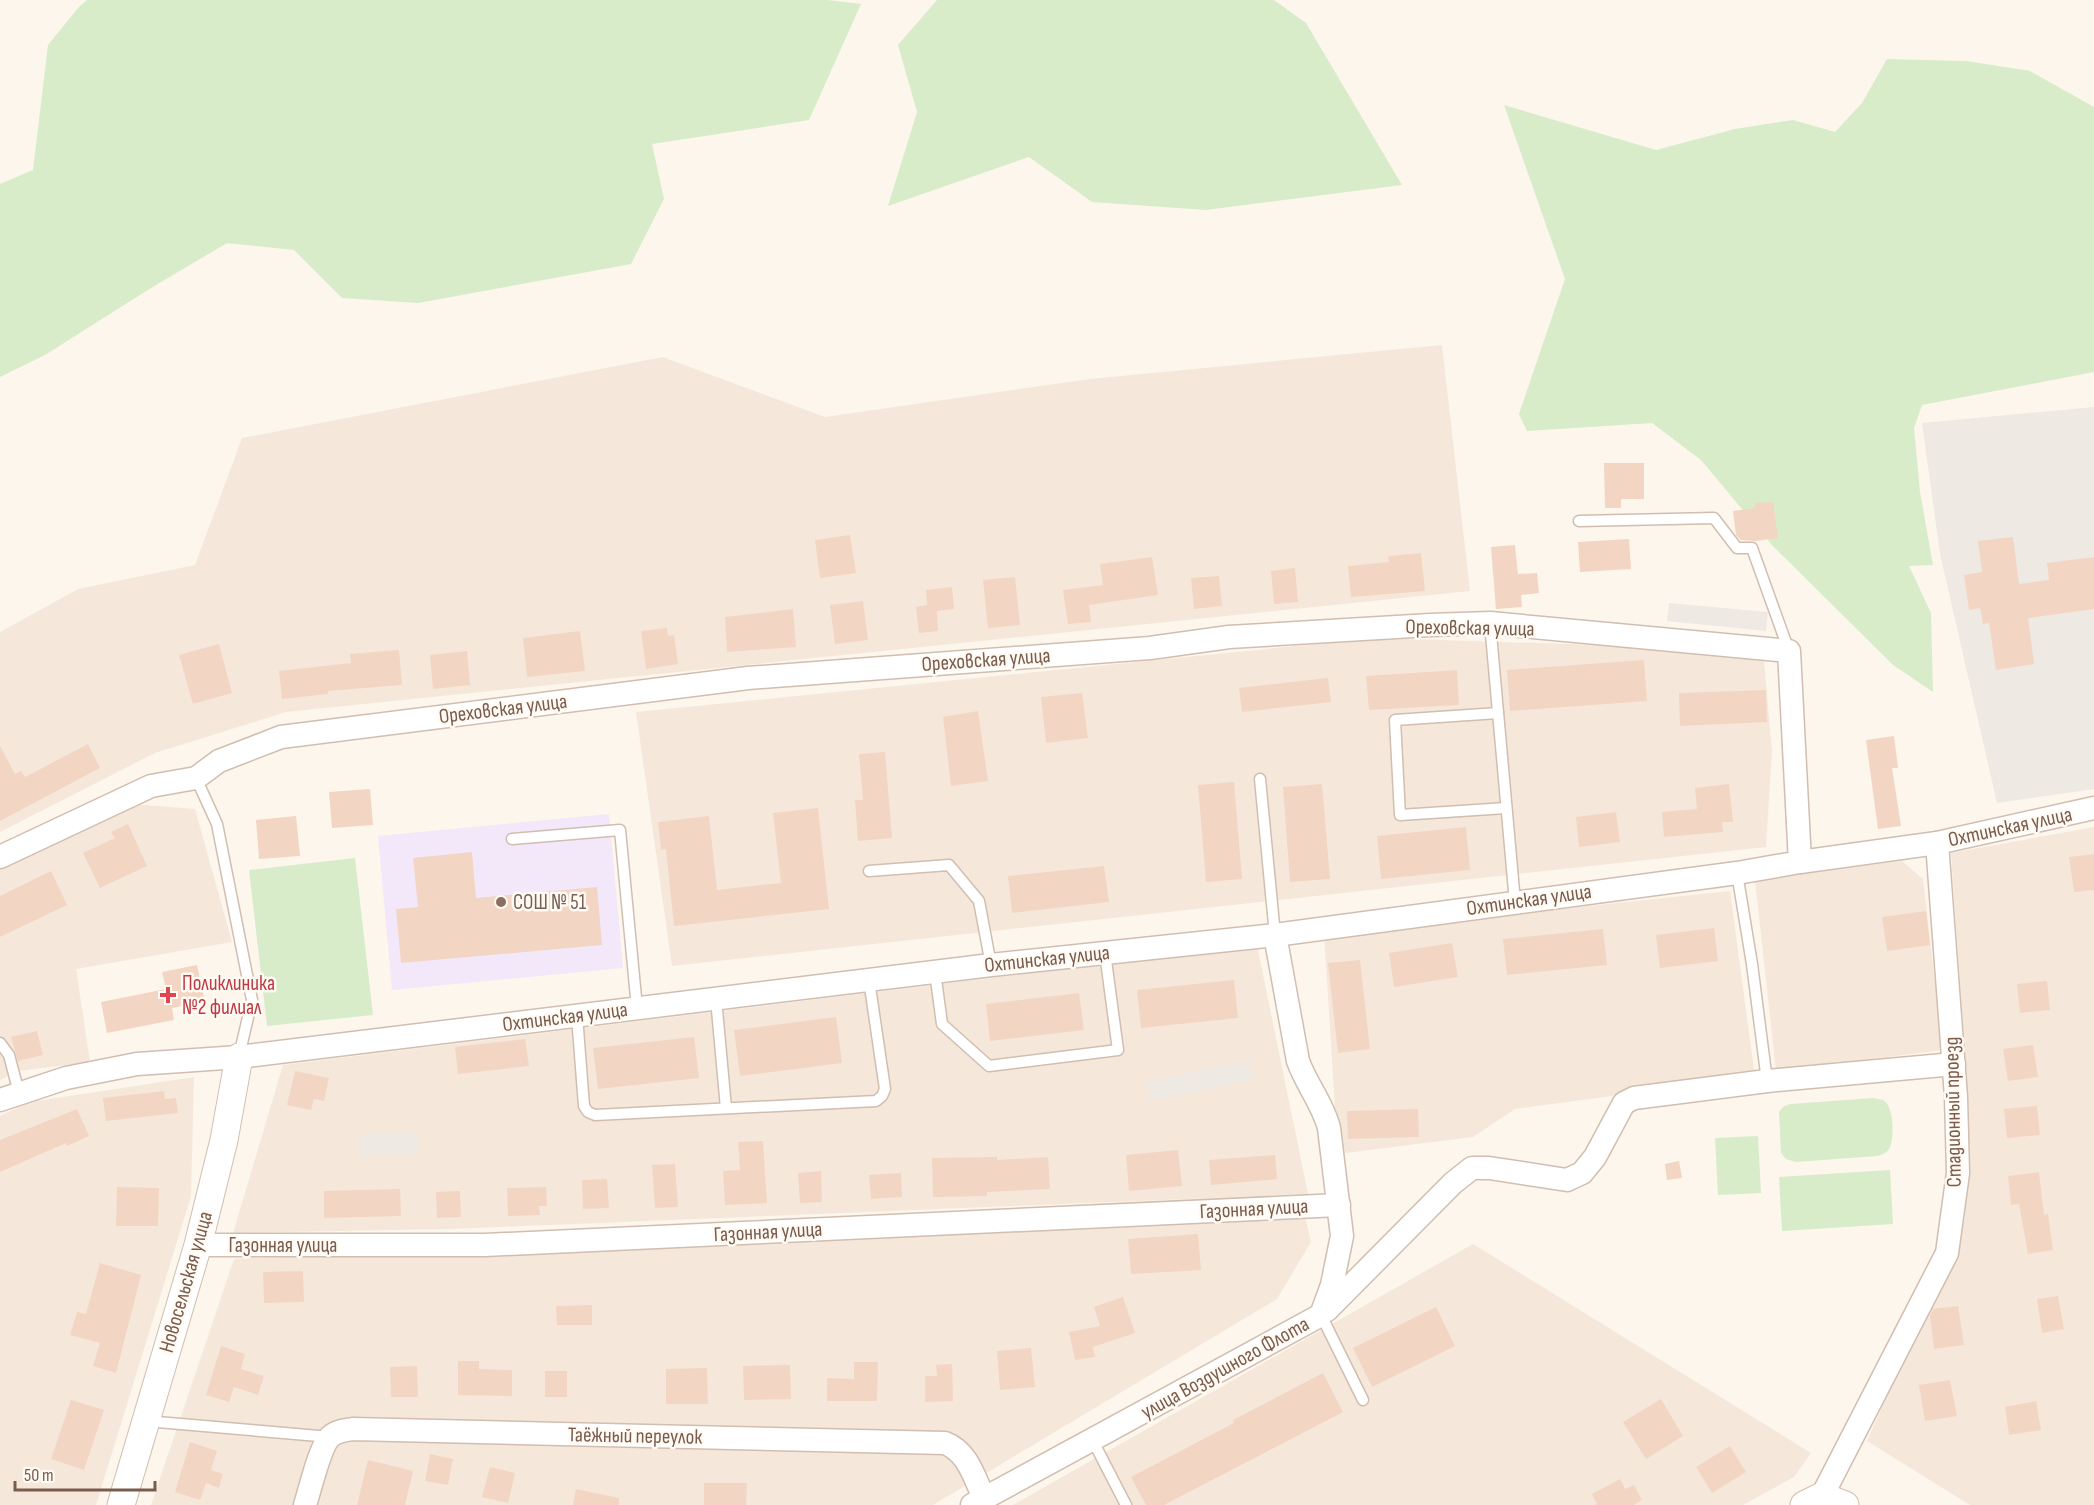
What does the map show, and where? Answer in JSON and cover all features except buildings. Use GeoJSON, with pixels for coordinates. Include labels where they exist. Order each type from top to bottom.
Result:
{"type":"FeatureCollection","features":[{"type":"Feature","properties":{"kind":"street","name":"Ореховская улица"},"geometry":{"type":"LineString","coordinates":[[0,857],[151,786],[196,778],[219,761],[281,737],[748,678],[1150,648],[1229,637],[1490,623],[1789,651]]}},
{"type":"Feature","properties":{"kind":"street"},"geometry":{"type":"LineString","coordinates":[[1789,651],[1800,862]]}},
{"type":"Feature","properties":{"kind":"street","name":"Охтинская улица"},"geometry":{"type":"LineString","coordinates":[[10,1097],[66,1078],[137,1064],[239,1057],[991,965],[1275,935],[1737,873],[1937,843],[2094,808]]}},
{"type":"Feature","properties":{"kind":"street","name":"Стадионный проезд"},"geometry":{"type":"LineString","coordinates":[[1823,1502],[1947,1253],[1958,1173],[1954,1064],[1937,843]]}},
{"type":"Feature","properties":{"kind":"street","name":"улица Воздушного Флота"},"geometry":{"type":"LineString","coordinates":[[978,1502],[1321,1315],[1332,1285],[1342,1236],[1339,1205],[1329,1128],[1324,1112],[1298,1060],[1275,935]]}},
{"type":"Feature","properties":{"kind":"street","name":"Новосельская улица"},"geometry":{"type":"LineString","coordinates":[[121,1505],[198,1245],[224,1140],[239,1057]]}},
{"type":"Feature","properties":{"kind":"street"},"geometry":{"type":"LineString","coordinates":[[1321,1315],[1453,1183],[1472,1168],[1489,1168],[1567,1180],[1582,1173],[1595,1157],[1624,1103],[1634,1098],[1767,1081],[1954,1064]]}},
{"type":"Feature","properties":{"kind":"street","name":"Газонная улица"},"geometry":{"type":"LineString","coordinates":[[198,1245],[485,1245],[1339,1205]]}},
{"type":"Feature","properties":{"kind":"street","name":"Таёжный переулок"},"geometry":{"type":"LineString","coordinates":[[331,1437],[340,1431],[353,1429],[945,1443],[957,1448],[964,1458],[978,1502]]}},
{"type":"Feature","properties":{"kind":"street"},"geometry":{"type":"LineString","coordinates":[[305,1505],[324,1446],[331,1437]]}},
{"type":"Feature","properties":{"kind":"lane"},"geometry":{"type":"LineString","coordinates":[[1579,521],[1714,518],[1737,548],[1752,548],[1789,651]]}},
{"type":"Feature","properties":{"kind":"lane"},"geometry":{"type":"LineString","coordinates":[[1490,623],[1515,902]]}},
{"type":"Feature","properties":{"kind":"lane"},"geometry":{"type":"LineString","coordinates":[[1498,713],[1395,720],[1400,815],[1506,808]]}},
{"type":"Feature","properties":{"kind":"lane"},"geometry":{"type":"LineString","coordinates":[[196,778],[217,824],[252,1000],[239,1057]]}},
{"type":"Feature","properties":{"kind":"lane"},"geometry":{"type":"LineString","coordinates":[[1260,779],[1275,935]]}},
{"type":"Feature","properties":{"kind":"lane"},"geometry":{"type":"LineString","coordinates":[[512,839],[620,830],[637,1008]]}},
{"type":"Feature","properties":{"kind":"lane"},"geometry":{"type":"LineString","coordinates":[[869,871],[949,865],[979,901],[991,965]]}},
{"type":"Feature","properties":{"kind":"lane"},"geometry":{"type":"LineString","coordinates":[[1737,873],[1752,964],[1767,1081]]}},
{"type":"Feature","properties":{"kind":"lane"},"geometry":{"type":"LineString","coordinates":[[935,972],[942,1024],[989,1066],[1118,1050],[1105,954]]}},
{"type":"Feature","properties":{"kind":"lane"},"geometry":{"type":"LineString","coordinates":[[577,1016],[584,1106],[588,1112],[595,1115],[876,1101],[885,1089],[869,980]]}},
{"type":"Feature","properties":{"kind":"lane"},"geometry":{"type":"LineString","coordinates":[[716,999],[726,1108]]}},
{"type":"Feature","properties":{"kind":"lane"},"geometry":{"type":"LineString","coordinates":[[0,1043],[9,1055],[10,1097]]}},
{"type":"Feature","properties":{"kind":"lane"},"geometry":{"type":"LineString","coordinates":[[1321,1315],[1363,1400]]}},
{"type":"Feature","properties":{"kind":"lane"},"geometry":{"type":"LineString","coordinates":[[146,1421],[331,1437]]}},
{"type":"Feature","properties":{"kind":"lane"},"geometry":{"type":"LineString","coordinates":[[1093,1441],[1126,1505]]}},
{"type":"Feature","properties":{"kind":"shaded area"},"geometry":{"type":"Polygon","coordinates":[[[1442,345],[1470,591],[286,712],[155,753],[0,832],[0,632],[78,589],[195,565],[242,438],[663,357],[825,417],[1090,379],[1442,345]]]}},
{"type":"Feature","properties":{"kind":"shaded area"},"geometry":{"type":"Polygon","coordinates":[[[2094,407],[2094,789],[1997,803],[1940,554],[1922,423],[2094,407]]]}},
{"type":"Feature","properties":{"kind":"shaded area"},"geometry":{"type":"Polygon","coordinates":[[[1669,603],[1768,612],[1766,631],[1667,621],[1669,603]]]}},
{"type":"Feature","properties":{"kind":"shaded area"},"geometry":{"type":"Polygon","coordinates":[[[1376,638],[1763,650],[1772,751],[1766,847],[672,966],[636,712],[1376,638]]]}},
{"type":"Feature","properties":{"kind":"shaded area"},"geometry":{"type":"Polygon","coordinates":[[[120,803],[195,809],[232,942],[76,969],[90,1062],[18,1071],[0,1080],[0,864],[120,803]]]}},
{"type":"Feature","properties":{"kind":"shaded area","name":"СОШ № 51"},"geometry":{"type":"Polygon","coordinates":[[[609,814],[623,968],[392,990],[378,836],[609,814]]]}},
{"type":"Feature","properties":{"kind":"shaded area"},"geometry":{"type":"Polygon","coordinates":[[[2094,827],[2094,1505],[1970,1505],[1867,1441],[1965,1220],[1968,1096],[1951,853],[2094,827]]]}},
{"type":"Feature","properties":{"kind":"shaded area"},"geometry":{"type":"Polygon","coordinates":[[[1902,861],[1923,879],[1943,1050],[1776,1071],[1755,880],[1902,861]]]}},
{"type":"Feature","properties":{"kind":"shaded area"},"geometry":{"type":"Polygon","coordinates":[[[1730,891],[1755,1077],[1515,1109],[1473,1137],[1338,1154],[1324,934],[1730,891]]]}},
{"type":"Feature","properties":{"kind":"shaded area"},"geometry":{"type":"Polygon","coordinates":[[[1257,945],[1308,1194],[450,1229],[233,1233],[283,1065],[1257,945]]]}},
{"type":"Feature","properties":{"kind":"shaded area"},"geometry":{"type":"Polygon","coordinates":[[[1248,1060],[1252,1079],[1151,1101],[1147,1082],[1248,1060]]]}},
{"type":"Feature","properties":{"kind":"shaded area"},"geometry":{"type":"Polygon","coordinates":[[[194,1077],[191,1196],[96,1505],[0,1505],[0,1116],[30,1102],[194,1077]]]}},
{"type":"Feature","properties":{"kind":"shaded area"},"geometry":{"type":"Polygon","coordinates":[[[417,1132],[418,1154],[360,1155],[359,1134],[417,1132]]]}},
{"type":"Feature","properties":{"kind":"shaded area"},"geometry":{"type":"Polygon","coordinates":[[[1304,1213],[1311,1242],[1277,1299],[933,1505],[151,1505],[234,1259],[1304,1213]]]}},
{"type":"Feature","properties":{"kind":"shaded area"},"geometry":{"type":"Polygon","coordinates":[[[1473,1244],[1811,1453],[1794,1477],[1743,1505],[1013,1505],[1473,1244]]]}},
{"type":"Feature","properties":{"kind":"green space"},"geometry":{"type":"Polygon","coordinates":[[[87,0],[828,0],[861,4],[809,120],[652,144],[664,199],[631,264],[418,303],[342,298],[294,250],[227,243],[45,355],[0,377],[0,184],[33,170],[48,45],[87,0]]]}},
{"type":"Feature","properties":{"kind":"green space"},"geometry":{"type":"Polygon","coordinates":[[[937,0],[1274,0],[1306,23],[1402,185],[1206,210],[1092,202],[1029,157],[888,206],[917,112],[898,45],[937,0]]]}},
{"type":"Feature","properties":{"kind":"green space"},"geometry":{"type":"Polygon","coordinates":[[[1887,59],[1966,61],[2030,71],[2094,107],[2094,372],[1922,405],[1914,428],[1920,492],[1933,565],[1909,566],[1931,613],[1933,692],[1893,665],[1772,545],[1701,460],[1652,423],[1527,431],[1519,414],[1565,279],[1504,105],[1656,150],[1735,129],[1793,120],[1835,132],[1862,103],[1887,59]]]}},
{"type":"Feature","properties":{"kind":"green space"},"geometry":{"type":"Polygon","coordinates":[[[355,858],[373,1015],[267,1026],[249,870],[355,858]]]}},
{"type":"Feature","properties":{"kind":"green space"},"geometry":{"type":"Polygon","coordinates":[[[1873,1098],[1887,1103],[1891,1115],[1893,1131],[1891,1145],[1884,1154],[1796,1162],[1786,1159],[1781,1153],[1779,1112],[1784,1106],[1873,1098]]]}},
{"type":"Feature","properties":{"kind":"green space"},"geometry":{"type":"Polygon","coordinates":[[[1758,1136],[1761,1193],[1718,1195],[1715,1138],[1758,1136]]]}},
{"type":"Feature","properties":{"kind":"green space"},"geometry":{"type":"Polygon","coordinates":[[[1890,1170],[1893,1224],[1782,1231],[1779,1177],[1890,1170]]]}},
{"type":"Feature","properties":{"kind":"place","name":"СОШ № 51"},"geometry":{"type":"Point","coordinates":[501,902]}},
{"type":"Feature","properties":{"kind":"place","name":"Поликлиника №2 филиал"},"geometry":{"type":"Point","coordinates":[168,995]}}]}
